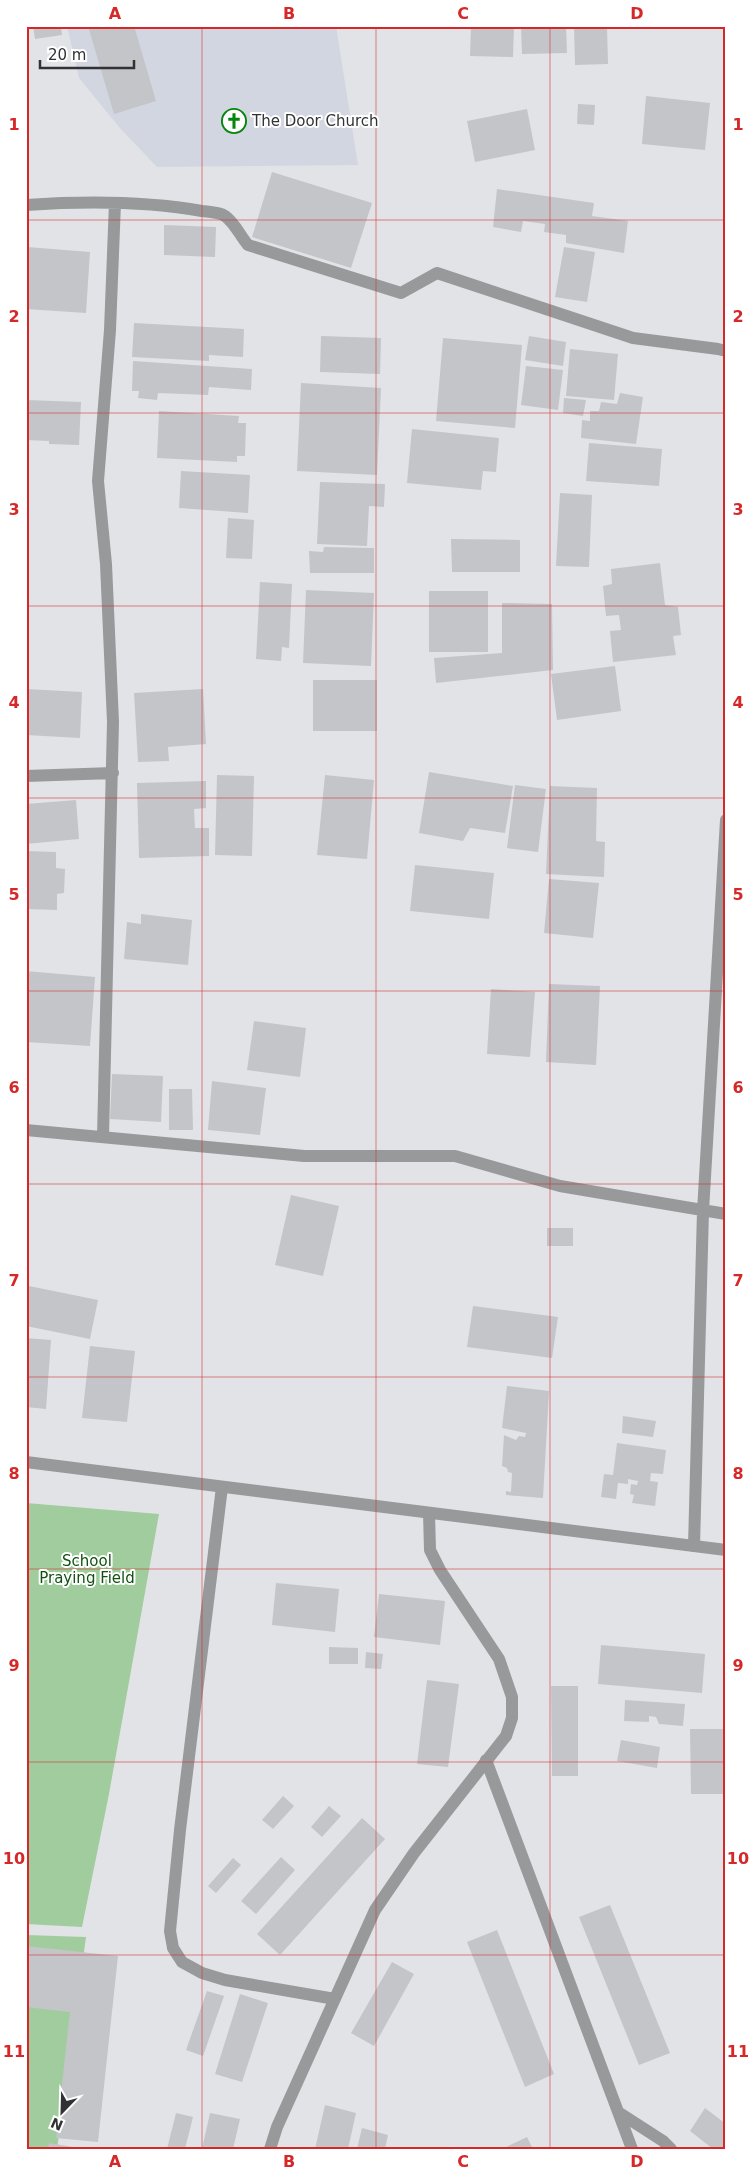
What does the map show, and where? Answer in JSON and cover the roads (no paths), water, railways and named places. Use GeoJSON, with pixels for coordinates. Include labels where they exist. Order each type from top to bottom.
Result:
{"type":"FeatureCollection","features":[{"type":"Feature","properties":{"kind":"street"},"geometry":{"type":"LineString","coordinates":[[103,1138],[113,722],[107,593],[98,481],[110,330],[115,203]]}},
{"type":"Feature","properties":{"kind":"street"},"geometry":{"type":"LineString","coordinates":[[26,205],[115,203],[188,208],[223,214],[248,245],[401,292],[436,273],[633,338],[726,351]]}},
{"type":"Feature","properties":{"kind":"street"},"geometry":{"type":"LineString","coordinates":[[26,776],[112,773]]}},
{"type":"Feature","properties":{"kind":"street"},"geometry":{"type":"LineString","coordinates":[[694,1546],[703,1211],[726,820]]}},
{"type":"Feature","properties":{"kind":"street"},"geometry":{"type":"LineString","coordinates":[[26,1130],[304,1156],[455,1156],[560,1186],[726,1214]]}},
{"type":"Feature","properties":{"kind":"street"},"geometry":{"type":"LineString","coordinates":[[26,1462],[726,1550]]}},
{"type":"Feature","properties":{"kind":"street"},"geometry":{"type":"LineString","coordinates":[[222,1487],[180,1830],[170,1931],[174,1948],[182,1962],[202,1973],[225,1980],[335,1999]]}},
{"type":"Feature","properties":{"kind":"street"},"geometry":{"type":"LineString","coordinates":[[270,2149],[276,2128],[375,1910],[414,1853],[506,1736],[512,1718],[512,1697],[499,1659],[440,1570],[430,1550],[429,1513]]}},
{"type":"Feature","properties":{"kind":"street"},"geometry":{"type":"LineString","coordinates":[[486,1760],[632,2149]]}},
{"type":"Feature","properties":{"kind":"street"},"geometry":{"type":"LineString","coordinates":[[618,2112],[663,2141],[671,2149]]}},
{"type":"Feature","properties":{"kind":"place","name":"The Door Church"},"geometry":{"type":"Point","coordinates":[234,121]}},
{"type":"Feature","properties":{"kind":"park label","name":"School Praying Field"},"geometry":{"type":"Point","coordinates":[87,1570]}}]}
